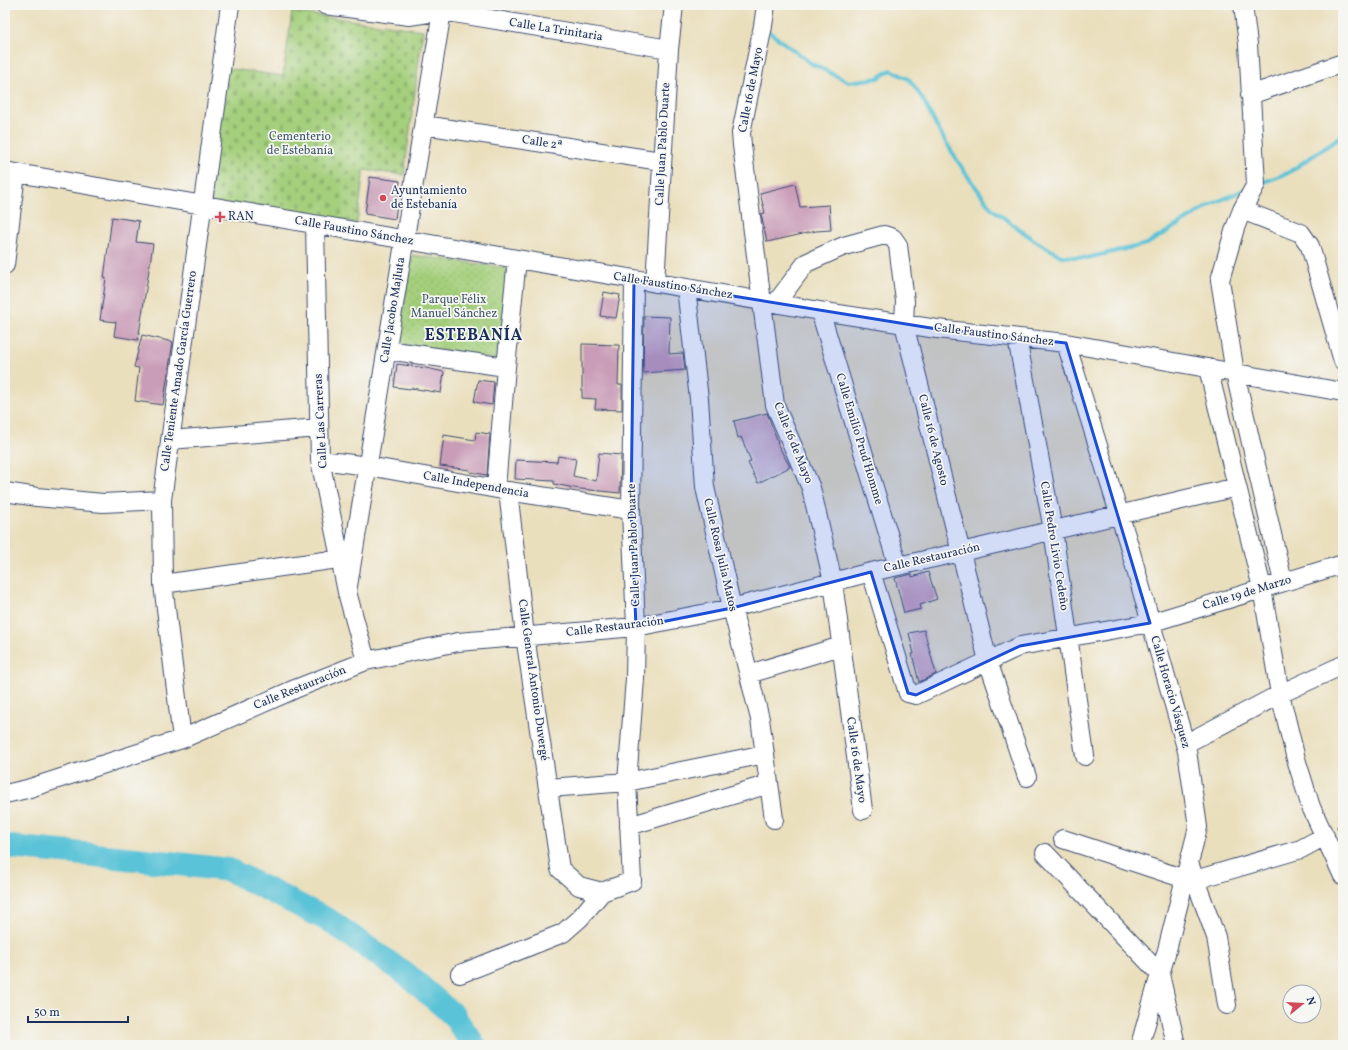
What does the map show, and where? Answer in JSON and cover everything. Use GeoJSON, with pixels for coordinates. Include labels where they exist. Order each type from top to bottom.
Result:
{"type":"FeatureCollection","features":[{"type":"Feature","properties":{"kind":"street","name":"Calle Teniente Amado García Guerrero"},"geometry":{"type":"LineString","coordinates":[[182,739],[163,584],[162,500],[230,5]]}},
{"type":"Feature","properties":{"kind":"street","name":"Calle La Trinitaria"},"geometry":{"type":"LineString","coordinates":[[325,5],[409,16],[442,8],[669,49]]}},
{"type":"Feature","properties":{"kind":"street","name":"Calle Juan Pablo Duarte"},"geometry":{"type":"LineString","coordinates":[[655,283],[661,160],[669,49],[674,5]]}},
{"type":"Feature","properties":{"kind":"street","name":"Calle 16 de Mayo"},"geometry":{"type":"LineString","coordinates":[[766,5],[741,133],[769,302],[775,405],[811,488],[834,582],[863,810]]}},
{"type":"Feature","properties":{"kind":"street"},"geometry":{"type":"LineString","coordinates":[[1243,5],[1248,44],[1256,184],[1242,210],[1235,228],[1220,280],[1235,373],[1283,582]]}},
{"type":"Feature","properties":{"kind":"street","name":"Calle Jacobo Majluta"},"geometry":{"type":"LineString","coordinates":[[366,661],[347,592],[346,558],[368,466],[442,8]]}},
{"type":"Feature","properties":{"kind":"street"},"geometry":{"type":"LineString","coordinates":[[1250,95],[1343,63]]}},
{"type":"Feature","properties":{"kind":"street","name":"Calle 2ª"},"geometry":{"type":"LineString","coordinates":[[424,125],[661,160]]}},
{"type":"Feature","properties":{"kind":"street","name":"Calle Faustino Sánchez"},"geometry":{"type":"LineString","coordinates":[[10,172],[820,311],[937,329],[1066,343],[1343,392]]}},
{"type":"Feature","properties":{"kind":"street"},"geometry":{"type":"LineString","coordinates":[[5,265],[10,172]]}},
{"type":"Feature","properties":{"kind":"street"},"geometry":{"type":"LineString","coordinates":[[1242,210],[1301,233],[1310,246],[1337,314],[1343,361]]}},
{"type":"Feature","properties":{"kind":"street","name":"Calle Las Carreras"},"geometry":{"type":"LineString","coordinates":[[315,225],[320,460],[346,558]]}},
{"type":"Feature","properties":{"kind":"street","name":"Calle 16 de Agosto"},"geometry":{"type":"LineString","coordinates":[[769,302],[806,263],[844,246],[884,235],[893,238],[898,245],[905,301],[904,324],[988,660],[1027,777]]}},
{"type":"Feature","properties":{"kind":"street","name":"Calle General Antonio Duvergé"},"geometry":{"type":"LineString","coordinates":[[517,260],[506,367],[502,489],[526,636],[560,869],[579,886],[602,892]]}},
{"type":"Feature","properties":{"kind":"street","name":"Calle Juan Pablo Duarte"},"geometry":{"type":"LineString","coordinates":[[602,892],[632,881],[627,782],[635,679],[636,627],[631,510],[634,280]]}},
{"type":"Feature","properties":{"kind":"street","name":"Calle Rosa Julia Matos"},"geometry":{"type":"LineString","coordinates":[[686,288],[699,398],[704,487],[760,719],[774,819]]}},
{"type":"Feature","properties":{"kind":"street","name":"Calle Emilio Prud'Homme"},"geometry":{"type":"LineString","coordinates":[[820,311],[898,566]]}},
{"type":"Feature","properties":{"kind":"street","name":"Calle Pedro Livio Cedeño"},"geometry":{"type":"LineString","coordinates":[[1017,338],[1053,530],[1085,756]]}},
{"type":"Feature","properties":{"kind":"street","name":"Calle Horacio Vásquez"},"geometry":{"type":"LineString","coordinates":[[1066,343],[1119,514],[1184,744],[1198,828],[1190,874],[1140,1045]]}},
{"type":"Feature","properties":{"kind":"street"},"geometry":{"type":"LineString","coordinates":[[387,350],[506,367]]}},
{"type":"Feature","properties":{"kind":"street"},"geometry":{"type":"LineString","coordinates":[[1208,368],[1262,588],[1280,694],[1296,759],[1311,807],[1343,876]]}},
{"type":"Feature","properties":{"kind":"street"},"geometry":{"type":"LineString","coordinates":[[170,440],[319,428]]}},
{"type":"Feature","properties":{"kind":"street","name":"Calle Independencia"},"geometry":{"type":"LineString","coordinates":[[320,460],[368,466],[631,510]]}},
{"type":"Feature","properties":{"kind":"street","name":"Calle Restauración"},"geometry":{"type":"LineString","coordinates":[[5,794],[27,789],[182,739],[295,689],[366,661],[458,642],[636,627],[732,608],[871,572],[1237,487]]}},
{"type":"Feature","properties":{"kind":"street"},"geometry":{"type":"LineString","coordinates":[[5,492],[36,497],[103,503],[162,500]]}},
{"type":"Feature","properties":{"kind":"street"},"geometry":{"type":"LineString","coordinates":[[163,584],[346,558]]}},
{"type":"Feature","properties":{"kind":"street","name":"Calle 19 de Marzo"},"geometry":{"type":"LineString","coordinates":[[871,572],[908,693],[916,695],[1020,646],[1150,622],[1343,564]]}},
{"type":"Feature","properties":{"kind":"street"},"geometry":{"type":"LineString","coordinates":[[749,674],[841,646]]}},
{"type":"Feature","properties":{"kind":"street"},"geometry":{"type":"LineString","coordinates":[[1184,744],[1280,694],[1343,665]]}},
{"type":"Feature","properties":{"kind":"street"},"geometry":{"type":"LineString","coordinates":[[549,788],[627,782],[765,754]]}},
{"type":"Feature","properties":{"kind":"street"},"geometry":{"type":"LineString","coordinates":[[629,826],[769,784]]}},
{"type":"Feature","properties":{"kind":"street"},"geometry":{"type":"LineString","coordinates":[[1063,840],[1190,874],[1301,849],[1325,836]]}},
{"type":"Feature","properties":{"kind":"street"},"geometry":{"type":"LineString","coordinates":[[1045,853],[1160,974],[1176,1045]]}},
{"type":"Feature","properties":{"kind":"street"},"geometry":{"type":"LineString","coordinates":[[1190,874],[1216,937],[1227,1005]]}},
{"type":"Feature","properties":{"kind":"street"},"geometry":{"type":"LineString","coordinates":[[460,974],[563,933],[580,918],[602,892]]}},
{"type":"Feature","properties":{"kind":"highlighted area"},"geometry":{"type":"Polygon","coordinates":[[[634,280],[937,329],[1066,343],[1150,623],[1020,646],[916,695],[908,693],[871,572],[732,608],[636,627],[631,510],[634,280]]]}},
{"type":"Feature","properties":{"kind":"green space","name":"Cementerio de Estebanía"},"geometry":{"type":"Polygon","coordinates":[[[292,12],[423,30],[404,175],[364,170],[357,223],[207,202],[225,68],[283,76],[292,12]]]}},
{"type":"Feature","properties":{"kind":"green space","name":"Parque Félix Manuel Sánchez"},"geometry":{"type":"Polygon","coordinates":[[[412,255],[508,268],[499,360],[398,344],[412,255]]]}},
{"type":"Feature","properties":{"kind":"building","name":"Ayuntamiento de Estebanía"},"geometry":{"type":"Polygon","coordinates":[[[370,177],[400,181],[395,219],[365,214],[370,177]]]}},
{"type":"Feature","properties":{"kind":"building"},"geometry":{"type":"Polygon","coordinates":[[[795,184],[800,207],[829,205],[831,230],[816,231],[767,242],[761,214],[765,213],[760,193],[795,184]]]}},
{"type":"Feature","properties":{"kind":"building"},"geometry":{"type":"Polygon","coordinates":[[[112,217],[139,221],[136,242],[153,244],[138,340],[114,336],[116,322],[100,320],[112,217]]]}},
{"type":"Feature","properties":{"kind":"building"},"geometry":{"type":"Polygon","coordinates":[[[604,292],[620,295],[616,318],[600,316],[604,292]]]}},
{"type":"Feature","properties":{"kind":"building"},"geometry":{"type":"Polygon","coordinates":[[[644,316],[670,317],[669,354],[683,353],[685,370],[643,373],[644,316]]]}},
{"type":"Feature","properties":{"kind":"building"},"geometry":{"type":"Polygon","coordinates":[[[142,335],[173,342],[163,405],[135,401],[139,368],[134,367],[142,335]]]}},
{"type":"Feature","properties":{"kind":"building"},"geometry":{"type":"Polygon","coordinates":[[[582,344],[619,345],[618,385],[622,385],[622,410],[595,409],[596,399],[582,398],[582,344]]]}},
{"type":"Feature","properties":{"kind":"building"},"geometry":{"type":"Polygon","coordinates":[[[397,364],[444,372],[441,393],[394,387],[397,364]]]}},
{"type":"Feature","properties":{"kind":"building"},"geometry":{"type":"Polygon","coordinates":[[[478,380],[494,382],[492,405],[474,402],[478,380]]]}},
{"type":"Feature","properties":{"kind":"building"},"geometry":{"type":"Polygon","coordinates":[[[767,413],[778,442],[777,443],[790,467],[758,483],[748,463],[751,461],[741,437],[738,438],[734,421],[767,413]]]}},
{"type":"Feature","properties":{"kind":"building"},"geometry":{"type":"Polygon","coordinates":[[[476,432],[490,434],[487,475],[470,472],[470,470],[440,466],[444,435],[475,440],[476,432]]]}},
{"type":"Feature","properties":{"kind":"building"},"geometry":{"type":"Polygon","coordinates":[[[599,453],[621,455],[620,493],[580,489],[554,484],[554,481],[515,479],[516,460],[557,462],[558,456],[576,459],[573,476],[596,481],[599,453]]]}},
{"type":"Feature","properties":{"kind":"building"},"geometry":{"type":"Polygon","coordinates":[[[928,572],[937,599],[920,605],[921,609],[904,613],[895,578],[912,574],[912,577],[928,572]]]}},
{"type":"Feature","properties":{"kind":"building"},"geometry":{"type":"Polygon","coordinates":[[[924,630],[936,674],[919,682],[912,654],[914,654],[909,633],[924,630]]]}},
{"type":"Feature","properties":{"kind":"waterway"},"geometry":{"type":"LineString","coordinates":[[768,31],[812,64],[849,82],[878,78],[891,70],[910,80],[964,171],[992,209],[1034,240],[1061,256],[1087,258],[1147,244],[1212,204],[1246,189]]}},
{"type":"Feature","properties":{"kind":"waterway"},"geometry":{"type":"LineString","coordinates":[[1261,183],[1288,173],[1343,135]]}},
{"type":"Feature","properties":{"kind":"waterway"},"geometry":{"type":"LineString","coordinates":[[5,846],[229,870],[330,921],[411,978],[453,1015],[474,1045]]}},
{"type":"Feature","properties":{"kind":"place","name":"Ayuntamiento de Estebanía"},"geometry":{"type":"Point","coordinates":[383,198]}},
{"type":"Feature","properties":{"kind":"place","name":"RAN"},"geometry":{"type":"Point","coordinates":[220,217]}},
{"type":"Feature","properties":{"kind":"district","name":"ESTEBANÍA"},"geometry":{"type":"Point","coordinates":[474,336]}}]}
